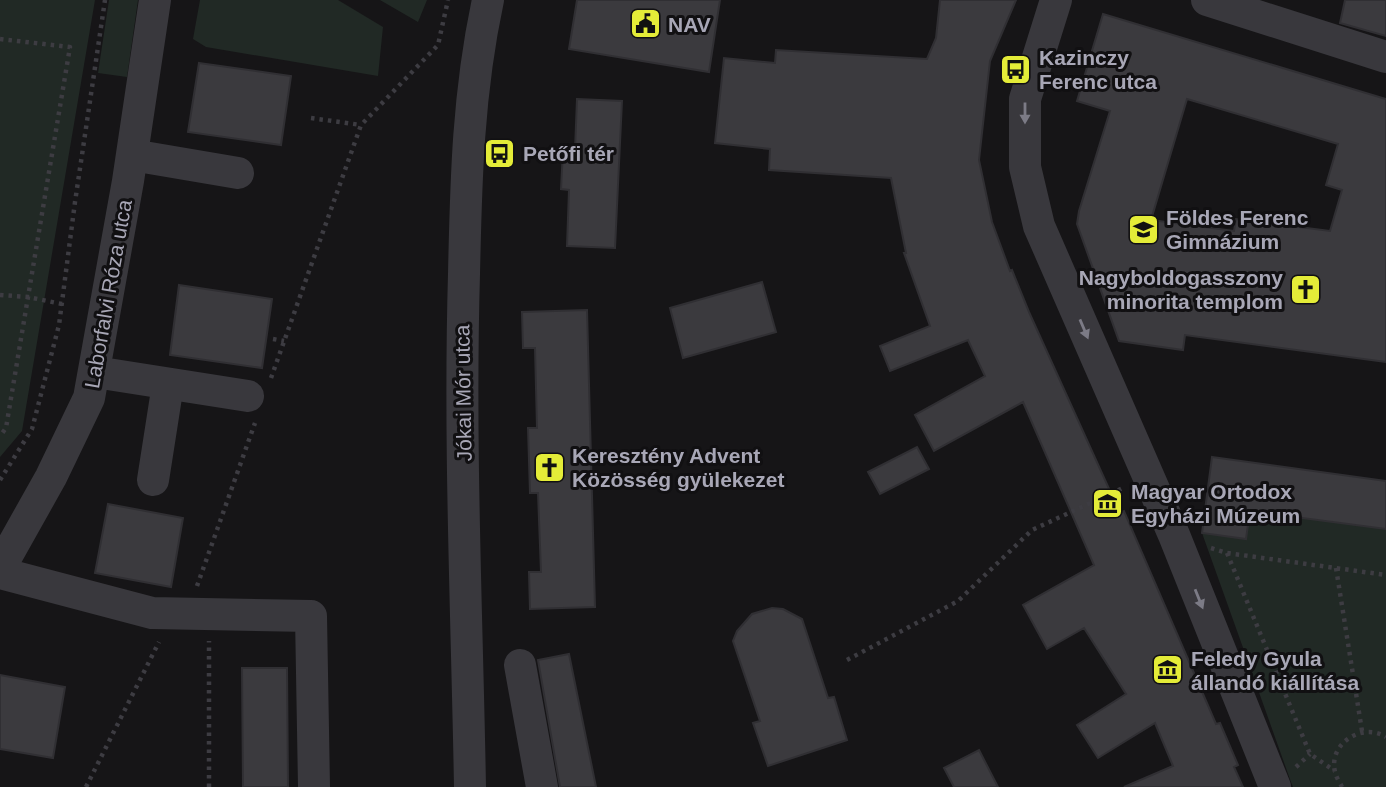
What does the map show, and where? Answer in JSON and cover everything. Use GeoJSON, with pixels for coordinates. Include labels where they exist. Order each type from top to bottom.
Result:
{"type":"FeatureCollection","features":[{"type":"Feature","properties":{"kind":"street","name":"Laborfalvi Róza utca"},"geometry":{"type":"LineString","coordinates":[[0,570],[57,466],[89,398],[132,155],[155,0]]}},
{"type":"Feature","properties":{"kind":"street","name":"Jókai Mór utca"},"geometry":{"type":"LineString","coordinates":[[470,787],[462,341],[467,142],[477,49],[488,0]]}},
{"type":"Feature","properties":{"kind":"street"},"geometry":{"type":"LineString","coordinates":[[1056,0],[1025,99],[1025,167],[1039,226],[1174,536],[1274,787]]}},
{"type":"Feature","properties":{"kind":"street"},"geometry":{"type":"LineString","coordinates":[[1207,0],[1386,57]]}},
{"type":"Feature","properties":{"kind":"street"},"geometry":{"type":"LineString","coordinates":[[132,155],[237,173]]}},
{"type":"Feature","properties":{"kind":"street"},"geometry":{"type":"LineString","coordinates":[[95,372],[258,398]]}},
{"type":"Feature","properties":{"kind":"street"},"geometry":{"type":"LineString","coordinates":[[153,480],[168,384]]}},
{"type":"Feature","properties":{"kind":"street"},"geometry":{"type":"LineString","coordinates":[[0,570],[152,612],[311,616],[314,787]]}},
{"type":"Feature","properties":{"kind":"street"},"geometry":{"type":"LineString","coordinates":[[520,665],[542,787]]}},
{"type":"Feature","properties":{"kind":"path"},"geometry":{"type":"LineString","coordinates":[[0,480],[32,429],[60,325],[105,0]]}},
{"type":"Feature","properties":{"kind":"path"},"geometry":{"type":"LineString","coordinates":[[86,787],[190,613],[258,398],[284,341],[361,125],[438,45],[448,0]]}},
{"type":"Feature","properties":{"kind":"path"},"geometry":{"type":"LineString","coordinates":[[0,39],[70,47],[6,428],[0,436]]}},
{"type":"Feature","properties":{"kind":"path"},"geometry":{"type":"LineString","coordinates":[[310,118],[361,125]]}},
{"type":"Feature","properties":{"kind":"path"},"geometry":{"type":"LineString","coordinates":[[0,295],[62,304]]}},
{"type":"Feature","properties":{"kind":"path"},"geometry":{"type":"LineString","coordinates":[[273,339],[284,341]]}},
{"type":"Feature","properties":{"kind":"path"},"geometry":{"type":"LineString","coordinates":[[847,660],[958,601],[1032,530],[1148,477]]}},
{"type":"Feature","properties":{"kind":"path"},"geometry":{"type":"LineString","coordinates":[[1174,536],[1227,553],[1386,575]]}},
{"type":"Feature","properties":{"kind":"path"},"geometry":{"type":"LineString","coordinates":[[1227,553],[1310,754],[1335,772]]}},
{"type":"Feature","properties":{"kind":"path"},"geometry":{"type":"LineString","coordinates":[[1336,568],[1362,731]]}},
{"type":"Feature","properties":{"kind":"path"},"geometry":{"type":"LineString","coordinates":[[190,613],[209,787]]}},
{"type":"Feature","properties":{"kind":"path"},"geometry":{"type":"LineString","coordinates":[[1342,787],[1335,772],[1336,754],[1346,739],[1362,731],[1379,733],[1386,737]]}},
{"type":"Feature","properties":{"kind":"shaded area"},"geometry":{"type":"Polygon","coordinates":[[[0,0],[95,0],[22,431],[0,457],[0,0]]]}},
{"type":"Feature","properties":{"kind":"shaded area"},"geometry":{"type":"Polygon","coordinates":[[[109,0],[138,0],[127,77],[98,73],[109,0]]]}},
{"type":"Feature","properties":{"kind":"shaded area"},"geometry":{"type":"Polygon","coordinates":[[[200,0],[338,0],[383,27],[378,76],[206,47],[193,39],[200,0]]]}},
{"type":"Feature","properties":{"kind":"shaded area"},"geometry":{"type":"Polygon","coordinates":[[[380,0],[427,0],[418,22],[380,0]]]}},
{"type":"Feature","properties":{"kind":"shaded area"},"geometry":{"type":"Polygon","coordinates":[[[1250,511],[1386,529],[1386,787],[1293,787],[1202,533],[1246,539],[1250,511]]]}},
{"type":"Feature","properties":{"kind":"building","name":"NAV"},"geometry":{"type":"Polygon","coordinates":[[[577,0],[720,0],[709,72],[569,49],[577,0]]]}},
{"type":"Feature","properties":{"kind":"building"},"geometry":{"type":"Polygon","coordinates":[[[940,0],[1016,0],[990,61],[979,160],[992,222],[1010,271],[1012,270],[1120,513],[1124,511],[1216,724],[1220,723],[1238,765],[1234,767],[1243,787],[1124,787],[1173,766],[1155,723],[1098,758],[1077,725],[1126,694],[1084,628],[1047,649],[1023,605],[1094,565],[1023,402],[934,451],[915,415],[985,376],[968,340],[890,371],[880,346],[930,326],[904,253],[891,178],[769,170],[770,149],[715,143],[724,58],[775,63],[776,50],[927,59],[936,38],[940,0]]]}},
{"type":"Feature","properties":{"kind":"building"},"geometry":{"type":"Polygon","coordinates":[[[1345,0],[1386,0],[1386,36],[1340,23],[1345,0]]]}},
{"type":"Feature","properties":{"kind":"building","name":"Földes Ferenc Gimnázium"},"geometry":{"type":"Polygon","coordinates":[[[1103,14],[1386,99],[1386,362],[1185,335],[1183,350],[1119,341],[1077,224],[1110,111],[1077,101],[1103,14]],[[1187,99],[1151,220],[1234,231],[1236,219],[1330,231],[1342,190],[1326,185],[1338,144],[1187,99]]]}},
{"type":"Feature","properties":{"kind":"building"},"geometry":{"type":"Polygon","coordinates":[[[199,63],[291,76],[281,145],[188,132],[199,63]]]}},
{"type":"Feature","properties":{"kind":"building"},"geometry":{"type":"Polygon","coordinates":[[[577,99],[622,101],[615,248],[567,246],[569,190],[561,189],[563,150],[575,150],[577,99]]]}},
{"type":"Feature","properties":{"kind":"building"},"geometry":{"type":"Polygon","coordinates":[[[762,282],[776,332],[683,358],[670,308],[762,282]]]}},
{"type":"Feature","properties":{"kind":"building"},"geometry":{"type":"Polygon","coordinates":[[[179,285],[272,299],[262,368],[170,355],[179,285]]]}},
{"type":"Feature","properties":{"kind":"building"},"geometry":{"type":"Polygon","coordinates":[[[587,310],[595,607],[530,609],[529,572],[541,572],[538,493],[530,493],[528,428],[537,428],[535,348],[523,348],[522,312],[587,310]]]}},
{"type":"Feature","properties":{"kind":"building"},"geometry":{"type":"Polygon","coordinates":[[[917,447],[929,469],[880,494],[868,472],[917,447]]]}},
{"type":"Feature","properties":{"kind":"building"},"geometry":{"type":"Polygon","coordinates":[[[1212,457],[1386,481],[1386,529],[1250,511],[1246,539],[1202,533],[1212,457]]]}},
{"type":"Feature","properties":{"kind":"building"},"geometry":{"type":"Polygon","coordinates":[[[108,504],[183,518],[171,587],[95,573],[108,504]]]}},
{"type":"Feature","properties":{"kind":"building"},"geometry":{"type":"Polygon","coordinates":[[[772,608],[783,609],[802,619],[828,698],[834,697],[847,740],[768,766],[753,723],[760,721],[733,641],[737,631],[752,614],[772,608]]]}},
{"type":"Feature","properties":{"kind":"building"},"geometry":{"type":"Polygon","coordinates":[[[569,654],[596,787],[560,787],[538,660],[569,654]]]}},
{"type":"Feature","properties":{"kind":"building"},"geometry":{"type":"Polygon","coordinates":[[[242,668],[287,668],[288,787],[243,787],[242,668]]]}},
{"type":"Feature","properties":{"kind":"building"},"geometry":{"type":"Polygon","coordinates":[[[0,675],[65,687],[53,758],[0,749],[0,675]]]}},
{"type":"Feature","properties":{"kind":"building"},"geometry":{"type":"Polygon","coordinates":[[[979,750],[998,787],[954,787],[944,768],[979,750]]]}},
{"type":"Feature","properties":{"kind":"place","name":"NAV"},"geometry":{"type":"Point","coordinates":[645,24]}},
{"type":"Feature","properties":{"kind":"place","name":"Kazinczy Ferenc utca"},"geometry":{"type":"Point","coordinates":[1016,69]}},
{"type":"Feature","properties":{"kind":"place","name":"Petőfi tér"},"geometry":{"type":"Point","coordinates":[500,153]}},
{"type":"Feature","properties":{"kind":"place","name":"Földes Ferenc Gimnázium"},"geometry":{"type":"Point","coordinates":[1143,229]}},
{"type":"Feature","properties":{"kind":"place","name":"Nagyboldogasszony minorita templom"},"geometry":{"type":"Point","coordinates":[1306,289]}},
{"type":"Feature","properties":{"kind":"place","name":"Keresztény Advent Közösség gyülekezet"},"geometry":{"type":"Point","coordinates":[549,467]}},
{"type":"Feature","properties":{"kind":"place","name":"Magyar Ortodox Egyházi Múzeum"},"geometry":{"type":"Point","coordinates":[1108,503]}},
{"type":"Feature","properties":{"kind":"place","name":"Feledy Gyula állandó kiállítása"},"geometry":{"type":"Point","coordinates":[1168,670]}}]}
